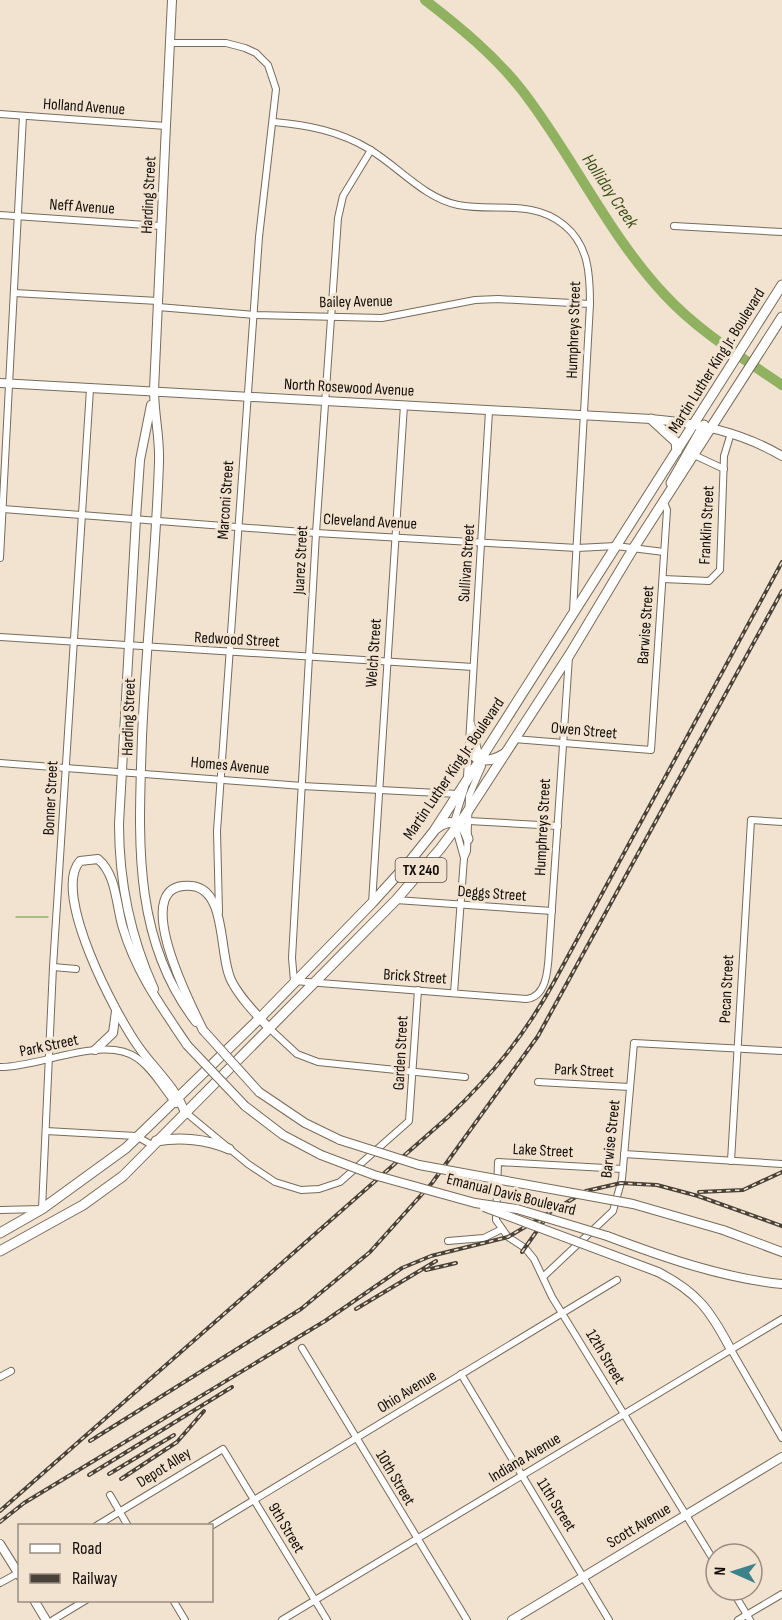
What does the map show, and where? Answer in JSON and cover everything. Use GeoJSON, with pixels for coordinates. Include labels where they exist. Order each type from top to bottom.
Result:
{"type":"FeatureCollection","features":[{"type":"Feature","properties":{"kind":"main road","name":"Martin Luther King Jr. Boulevard"},"geometry":{"type":"LineString","coordinates":[[0,1251],[83,1205],[123,1176],[396,900],[469,810],[694,455],[703,425],[720,386],[782,285]]}},
{"type":"Feature","properties":{"kind":"main road","name":"Martin Luther King Jr. Boulevard"},"geometry":{"type":"LineString","coordinates":[[0,1233],[42,1209],[126,1148],[372,903],[434,831],[677,451],[734,392],[782,317]]}},
{"type":"Feature","properties":{"kind":"main road"},"geometry":{"type":"LineString","coordinates":[[651,418],[676,442],[677,451]]}},
{"type":"Feature","properties":{"kind":"main road"},"geometry":{"type":"LineString","coordinates":[[665,499],[673,476],[703,425]]}},
{"type":"Feature","properties":{"kind":"main road"},"geometry":{"type":"LineString","coordinates":[[468,748],[480,760],[488,761],[506,752]]}},
{"type":"Feature","properties":{"kind":"main road"},"geometry":{"type":"LineString","coordinates":[[434,831],[446,822],[465,831],[468,839]]}},
{"type":"Feature","properties":{"kind":"main road"},"geometry":{"type":"LineString","coordinates":[[165,1011],[148,990],[137,968],[123,929],[108,870],[98,859],[85,859],[75,866],[72,873],[73,898],[85,942],[116,1011],[185,1113]]}},
{"type":"Feature","properties":{"kind":"main road","name":"Emanual Davis Boulevard"},"geometry":{"type":"LineString","coordinates":[[220,919],[212,897],[192,886],[177,889],[170,894],[162,910],[163,927],[172,960],[202,1030],[260,1092],[306,1123],[340,1140],[419,1165],[633,1204],[723,1230],[782,1252]]}},
{"type":"Feature","properties":{"kind":"main road","name":"Marconi Street"},"geometry":{"type":"LineString","coordinates":[[220,919],[221,945],[231,981],[269,1028]]}},
{"type":"Feature","properties":{"kind":"main road"},"geometry":{"type":"LineString","coordinates":[[95,1050],[113,1033],[116,1011]]}},
{"type":"Feature","properties":{"kind":"main road","name":"Emanual Davis Boulevard"},"geometry":{"type":"LineString","coordinates":[[165,1011],[187,1045],[245,1106],[283,1135],[321,1155],[374,1175],[476,1203],[517,1209],[607,1236],[675,1260],[736,1276],[782,1284]]}},
{"type":"Feature","properties":{"kind":"main road"},"geometry":{"type":"LineString","coordinates":[[154,1143],[168,1139],[197,1140],[229,1149]]}},
{"type":"Feature","properties":{"kind":"main road"},"geometry":{"type":"LineString","coordinates":[[476,1203],[658,1272],[686,1287],[703,1303],[730,1348]]}},
{"type":"Feature","properties":{"kind":"main road","name":"Scott Avenue"},"geometry":{"type":"LineString","coordinates":[[512,1620],[782,1457]]}},
{"type":"Feature","properties":{"kind":"street","name":"Harding Street"},"geometry":{"type":"LineString","coordinates":[[172,0],[154,392],[159,460],[146,647],[138,842],[146,909],[154,936],[172,982],[202,1030]]}},
{"type":"Feature","properties":{"kind":"street","name":"Marconi Street"},"geometry":{"type":"LineString","coordinates":[[170,42],[226,43],[256,53],[268,65],[275,78],[274,122],[260,237],[220,778],[217,831],[220,919]]}},
{"type":"Feature","properties":{"kind":"street","name":"Holland Avenue"},"geometry":{"type":"LineString","coordinates":[[0,114],[166,126]]}},
{"type":"Feature","properties":{"kind":"street"},"geometry":{"type":"LineString","coordinates":[[0,558],[23,116]]}},
{"type":"Feature","properties":{"kind":"street","name":"Humphreys Street"},"geometry":{"type":"LineString","coordinates":[[274,122],[326,129],[371,150],[424,189],[457,205],[539,210],[565,225],[582,248],[590,270],[590,304],[573,615]]}},
{"type":"Feature","properties":{"kind":"street","name":"Juarez Street"},"geometry":{"type":"LineString","coordinates":[[294,981],[292,958],[315,533],[338,218],[343,196],[371,150]]}},
{"type":"Feature","properties":{"kind":"street","name":"Neff Avenue"},"geometry":{"type":"LineString","coordinates":[[0,215],[161,226]]}},
{"type":"Feature","properties":{"kind":"street"},"geometry":{"type":"LineString","coordinates":[[674,226],[782,232]]}},
{"type":"Feature","properties":{"kind":"street","name":"Bailey Avenue"},"geometry":{"type":"LineString","coordinates":[[14,293],[158,304],[255,315],[382,318],[464,302],[498,299],[590,304]]}},
{"type":"Feature","properties":{"kind":"street","name":"North Rosewood Avenue"},"geometry":{"type":"LineString","coordinates":[[0,383],[651,418],[703,425],[731,433],[782,456]]}},
{"type":"Feature","properties":{"kind":"street","name":"Bonner Street"},"geometry":{"type":"LineString","coordinates":[[42,1209],[53,967],[90,389]]}},
{"type":"Feature","properties":{"kind":"street","name":"Harding Street"},"geometry":{"type":"LineString","coordinates":[[154,392],[142,452],[136,518],[119,854],[125,904],[143,964],[165,1011]]}},
{"type":"Feature","properties":{"kind":"street","name":"Welch Street"},"geometry":{"type":"LineString","coordinates":[[372,903],[404,405]]}},
{"type":"Feature","properties":{"kind":"street","name":"Sullivan Street"},"geometry":{"type":"LineString","coordinates":[[464,858],[455,825],[466,781],[489,411]]}},
{"type":"Feature","properties":{"kind":"street","name":"Franklin Street"},"geometry":{"type":"LineString","coordinates":[[663,579],[712,580],[721,565],[724,456],[731,433]]}},
{"type":"Feature","properties":{"kind":"street"},"geometry":{"type":"LineString","coordinates":[[694,455],[724,469]]}},
{"type":"Feature","properties":{"kind":"street","name":"Barwise Street"},"geometry":{"type":"LineString","coordinates":[[651,750],[667,510],[665,499]]}},
{"type":"Feature","properties":{"kind":"street","name":"Cleveland Avenue"},"geometry":{"type":"LineString","coordinates":[[3,509],[83,513],[315,533],[577,548],[616,546],[664,552]]}},
{"type":"Feature","properties":{"kind":"street","name":"Redwood Street"},"geometry":{"type":"LineString","coordinates":[[0,637],[229,654],[472,667]]}},
{"type":"Feature","properties":{"kind":"street","name":"Humphreys Street"},"geometry":{"type":"LineString","coordinates":[[534,998],[539,993],[547,973],[570,654]]}},
{"type":"Feature","properties":{"kind":"street","name":"Sullivan Street"},"geometry":{"type":"LineString","coordinates":[[454,993],[464,858],[468,839],[469,796],[481,772],[470,717]]}},
{"type":"Feature","properties":{"kind":"street","name":"Owen Street"},"geometry":{"type":"LineString","coordinates":[[514,740],[651,750]]}},
{"type":"Feature","properties":{"kind":"street","name":"Homes Avenue"},"geometry":{"type":"LineString","coordinates":[[0,763],[302,786],[458,794]]}},
{"type":"Feature","properties":{"kind":"street","name":"Pecan Street"},"geometry":{"type":"LineString","coordinates":[[731,1161],[751,820],[782,822]]}},
{"type":"Feature","properties":{"kind":"street"},"geometry":{"type":"LineString","coordinates":[[469,821],[558,826]]}},
{"type":"Feature","properties":{"kind":"street","name":"Deggs Street"},"geometry":{"type":"LineString","coordinates":[[396,900],[552,911]]}},
{"type":"Feature","properties":{"kind":"street"},"geometry":{"type":"LineString","coordinates":[[53,967],[76,969]]}},
{"type":"Feature","properties":{"kind":"street","name":"Brick Street"},"geometry":{"type":"LineString","coordinates":[[294,981],[534,998]]}},
{"type":"Feature","properties":{"kind":"street","name":"Garden Street"},"geometry":{"type":"LineString","coordinates":[[229,1149],[283,1186],[301,1190],[319,1189],[340,1182],[400,1131],[411,1117],[418,990]]}},
{"type":"Feature","properties":{"kind":"street"},"geometry":{"type":"LineString","coordinates":[[269,1028],[297,1054],[318,1062],[465,1077]]}},
{"type":"Feature","properties":{"kind":"street","name":"Barwise Street"},"geometry":{"type":"LineString","coordinates":[[543,1277],[610,1216],[623,1169],[634,1043],[737,1050]]}},
{"type":"Feature","properties":{"kind":"street","name":"Park Street"},"geometry":{"type":"LineString","coordinates":[[0,1067],[29,1065],[69,1053],[95,1050],[125,1053],[139,1059],[177,1099]]}},
{"type":"Feature","properties":{"kind":"street"},"geometry":{"type":"LineString","coordinates":[[737,1050],[782,1051]]}},
{"type":"Feature","properties":{"kind":"street","name":"Park Street"},"geometry":{"type":"LineString","coordinates":[[538,1082],[630,1087]]}},
{"type":"Feature","properties":{"kind":"street"},"geometry":{"type":"LineString","coordinates":[[185,1113],[229,1149]]}},
{"type":"Feature","properties":{"kind":"street"},"geometry":{"type":"LineString","coordinates":[[46,1131],[136,1136],[154,1143]]}},
{"type":"Feature","properties":{"kind":"street"},"geometry":{"type":"LineString","coordinates":[[624,1154],[782,1164]]}},
{"type":"Feature","properties":{"kind":"street","name":"Lake Street"},"geometry":{"type":"LineString","coordinates":[[502,1229],[496,1220],[495,1204],[498,1162],[623,1169]]}},
{"type":"Feature","properties":{"kind":"street"},"geometry":{"type":"LineString","coordinates":[[0,1210],[42,1209]]}},
{"type":"Feature","properties":{"kind":"street"},"geometry":{"type":"LineString","coordinates":[[448,1241],[484,1238],[502,1229]]}},
{"type":"Feature","properties":{"kind":"street","name":"12th Street"},"geometry":{"type":"LineString","coordinates":[[502,1229],[525,1248],[562,1313],[704,1545]]}},
{"type":"Feature","properties":{"kind":"street","name":"Ohio Avenue"},"geometry":{"type":"LineString","coordinates":[[213,1525],[617,1280]]}},
{"type":"Feature","properties":{"kind":"street","name":"Indiana Avenue"},"geometry":{"type":"LineString","coordinates":[[282,1620],[730,1348],[782,1319]]}},
{"type":"Feature","properties":{"kind":"street","name":"10th Street"},"geometry":{"type":"LineString","coordinates":[[302,1348],[467,1620]]}},
{"type":"Feature","properties":{"kind":"street"},"geometry":{"type":"LineString","coordinates":[[730,1348],[782,1438]]}},
{"type":"Feature","properties":{"kind":"street"},"geometry":{"type":"LineString","coordinates":[[0,1377],[11,1371]]}},
{"type":"Feature","properties":{"kind":"street","name":"11th Street"},"geometry":{"type":"LineString","coordinates":[[461,1374],[609,1620]]}},
{"type":"Feature","properties":{"kind":"street","name":"9th Street"},"geometry":{"type":"LineString","coordinates":[[223,1449],[327,1620]]}},
{"type":"Feature","properties":{"kind":"street","name":"Depot Alley"},"geometry":{"type":"LineString","coordinates":[[99,1524],[223,1449]]}},
{"type":"Feature","properties":{"kind":"street"},"geometry":{"type":"LineString","coordinates":[[110,1496],[127,1524]]}},
{"type":"Feature","properties":{"kind":"street"},"geometry":{"type":"LineString","coordinates":[[0,1544],[18,1572]]}},
{"type":"Feature","properties":{"kind":"street"},"geometry":{"type":"LineString","coordinates":[[0,1583],[18,1574]]}},
{"type":"Feature","properties":{"kind":"street"},"geometry":{"type":"LineString","coordinates":[[738,1620],[749,1617],[782,1594]]}},
{"type":"Feature","properties":{"kind":"street"},"geometry":{"type":"LineString","coordinates":[[35,1602],[46,1620]]}},
{"type":"Feature","properties":{"kind":"street"},"geometry":{"type":"LineString","coordinates":[[53,1620],[83,1602]]}},
{"type":"Feature","properties":{"kind":"street"},"geometry":{"type":"LineString","coordinates":[[175,1602],[185,1620]]}},
{"type":"Feature","properties":{"kind":"street"},"geometry":{"type":"LineString","coordinates":[[740,1602],[749,1617]]}},
{"type":"Feature","properties":{"kind":"waterway","name":"Holliday Creek"},"geometry":{"type":"LineString","coordinates":[[425,0],[476,42],[521,89],[625,245],[664,294],[705,332],[782,385]]}},
{"type":"Feature","properties":{"kind":"waterway"},"geometry":{"type":"LineString","coordinates":[[16,917],[48,917]]}},
{"type":"Feature","properties":{"kind":"railway"},"geometry":{"type":"LineString","coordinates":[[0,1511],[448,1117],[507,1054],[554,982],[782,562]]}},
{"type":"Feature","properties":{"kind":"railway"},"geometry":{"type":"LineString","coordinates":[[90,1441],[301,1309],[370,1252],[432,1183],[538,1036],[782,591]]}},
{"type":"Feature","properties":{"kind":"railway"},"geometry":{"type":"LineString","coordinates":[[699,1192],[743,1190],[782,1172]]}},
{"type":"Feature","properties":{"kind":"railway"},"geometry":{"type":"LineString","coordinates":[[0,1522],[24,1503],[325,1321],[402,1268],[431,1256],[508,1237],[586,1191],[621,1183],[657,1185],[698,1196],[782,1226]]}},
{"type":"Feature","properties":{"kind":"railway"},"geometry":{"type":"LineString","coordinates":[[522,1252],[546,1218]]}},
{"type":"Feature","properties":{"kind":"railway"},"geometry":{"type":"LineString","coordinates":[[356,1309],[436,1261]]}},
{"type":"Feature","properties":{"kind":"railway"},"geometry":{"type":"LineString","coordinates":[[426,1270],[456,1263]]}},
{"type":"Feature","properties":{"kind":"railway"},"geometry":{"type":"LineString","coordinates":[[89,1475],[232,1387]]}},
{"type":"Feature","properties":{"kind":"railway"},"geometry":{"type":"LineString","coordinates":[[121,1479],[177,1442],[204,1411]]}},
{"type":"Feature","properties":{"kind":"railway"},"geometry":{"type":"LineString","coordinates":[[109,1474],[174,1435]]}}]}
